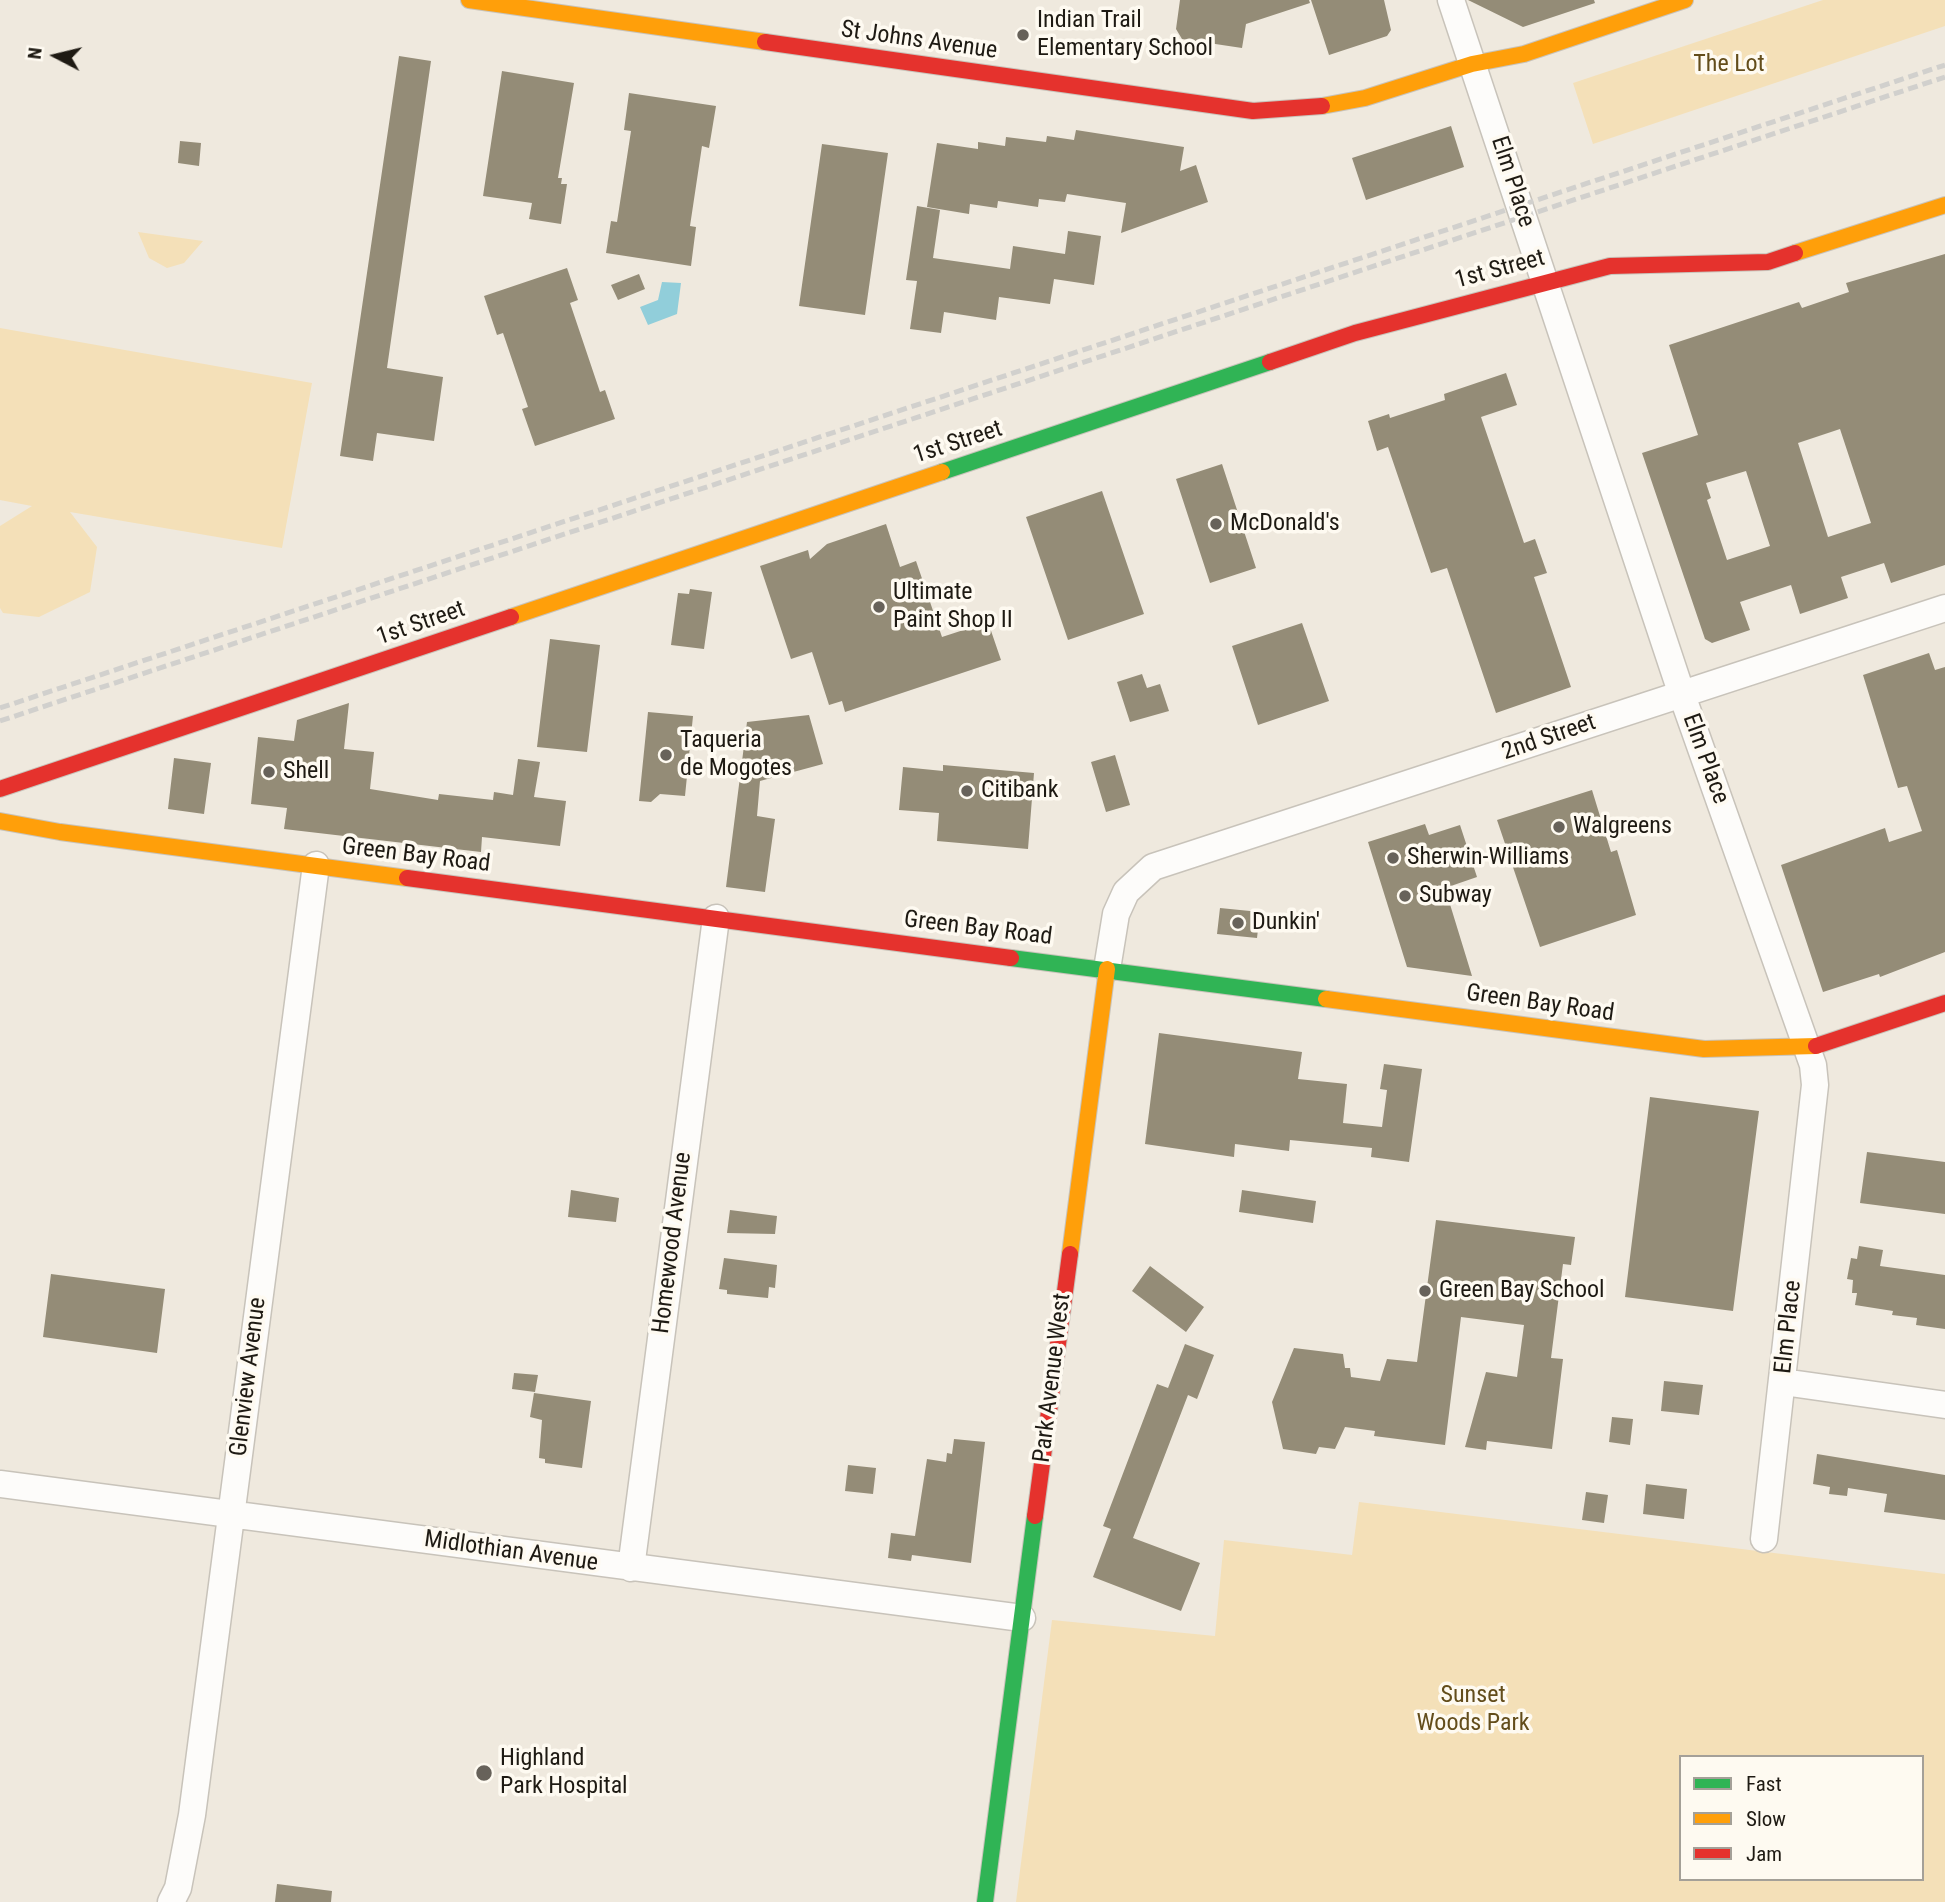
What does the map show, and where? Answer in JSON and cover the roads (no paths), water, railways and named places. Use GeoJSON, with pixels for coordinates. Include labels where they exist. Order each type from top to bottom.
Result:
{"type":"FeatureCollection","features":[{"type":"Feature","properties":{"kind":"street","name":"St Johns Avenue"},"geometry":{"type":"LineString","coordinates":[[469,0],[1253,111],[1330,106],[1472,64],[1524,54],[1685,0]]}},
{"type":"Feature","properties":{"kind":"street","name":"Elm Place"},"geometry":{"type":"LineString","coordinates":[[1451,0],[1682,695],[1808,1049],[1815,1085],[1764,1539]]}},
{"type":"Feature","properties":{"kind":"street","name":"1st Street"},"geometry":{"type":"LineString","coordinates":[[0,789],[1331,341],[1545,281],[1610,266],[1768,262],[1945,205]]}},
{"type":"Feature","properties":{"kind":"street","name":"2nd Street"},"geometry":{"type":"LineString","coordinates":[[1153,867],[1945,608]]}},
{"type":"Feature","properties":{"kind":"street","name":"Green Bay Road"},"geometry":{"type":"LineString","coordinates":[[0,821],[316,866],[1704,1049],[1808,1049],[1945,1003]]}},
{"type":"Feature","properties":{"kind":"street","name":"Glenview Avenue"},"geometry":{"type":"LineString","coordinates":[[174,1895],[192,1815],[316,866]]}},
{"type":"Feature","properties":{"kind":"street","name":"Park Avenue West"},"geometry":{"type":"LineString","coordinates":[[985,1902],[1107,969],[1116,914],[1126,892],[1153,867]]}},
{"type":"Feature","properties":{"kind":"street","name":"Homewood Avenue"},"geometry":{"type":"LineString","coordinates":[[631,1568],[716,918]]}},
{"type":"Feature","properties":{"kind":"street"},"geometry":{"type":"LineString","coordinates":[[1783,1382],[1945,1405]]}},
{"type":"Feature","properties":{"kind":"street","name":"Midlothian Avenue"},"geometry":{"type":"LineString","coordinates":[[0,1484],[1022,1618]]}},
{"type":"Feature","properties":{"kind":"water"},"geometry":{"type":"Polygon","coordinates":[[[662,282],[681,283],[677,314],[648,325],[640,307],[658,300],[662,282]]]}},
{"type":"Feature","properties":{"kind":"railway"},"geometry":{"type":"LineString","coordinates":[[0,708],[1945,65]]}},
{"type":"Feature","properties":{"kind":"railway"},"geometry":{"type":"LineString","coordinates":[[0,721],[1945,77]]}},
{"type":"Feature","properties":{"kind":"place","name":"Indian Trail Elementary School"},"geometry":{"type":"Point","coordinates":[1023,35]}},
{"type":"Feature","properties":{"kind":"place","name":"McDonald's"},"geometry":{"type":"Point","coordinates":[1216,524]}},
{"type":"Feature","properties":{"kind":"place","name":"Ultimate Paint Shop II"},"geometry":{"type":"Point","coordinates":[879,607]}},
{"type":"Feature","properties":{"kind":"place","name":"Taqueria de Mogotes"},"geometry":{"type":"Point","coordinates":[666,755]}},
{"type":"Feature","properties":{"kind":"place","name":"Shell"},"geometry":{"type":"Point","coordinates":[269,772]}},
{"type":"Feature","properties":{"kind":"place","name":"Citibank"},"geometry":{"type":"Point","coordinates":[967,791]}},
{"type":"Feature","properties":{"kind":"place","name":"Walgreens"},"geometry":{"type":"Point","coordinates":[1559,827]}},
{"type":"Feature","properties":{"kind":"place","name":"Sherwin-Williams"},"geometry":{"type":"Point","coordinates":[1393,858]}},
{"type":"Feature","properties":{"kind":"place","name":"Subway"},"geometry":{"type":"Point","coordinates":[1405,896]}},
{"type":"Feature","properties":{"kind":"place","name":"Dunkin'"},"geometry":{"type":"Point","coordinates":[1238,923]}},
{"type":"Feature","properties":{"kind":"place","name":"Green Bay School"},"geometry":{"type":"Point","coordinates":[1425,1291]}},
{"type":"Feature","properties":{"kind":"place","name":"Highland Park Hospital"},"geometry":{"type":"Point","coordinates":[484,1773]}},
{"type":"Feature","properties":{"kind":"park label","name":"The Lot"},"geometry":{"type":"Point","coordinates":[1729,65]}},
{"type":"Feature","properties":{"kind":"park label","name":"Sunset Woods Park"},"geometry":{"type":"Point","coordinates":[1473,1710]}}]}
